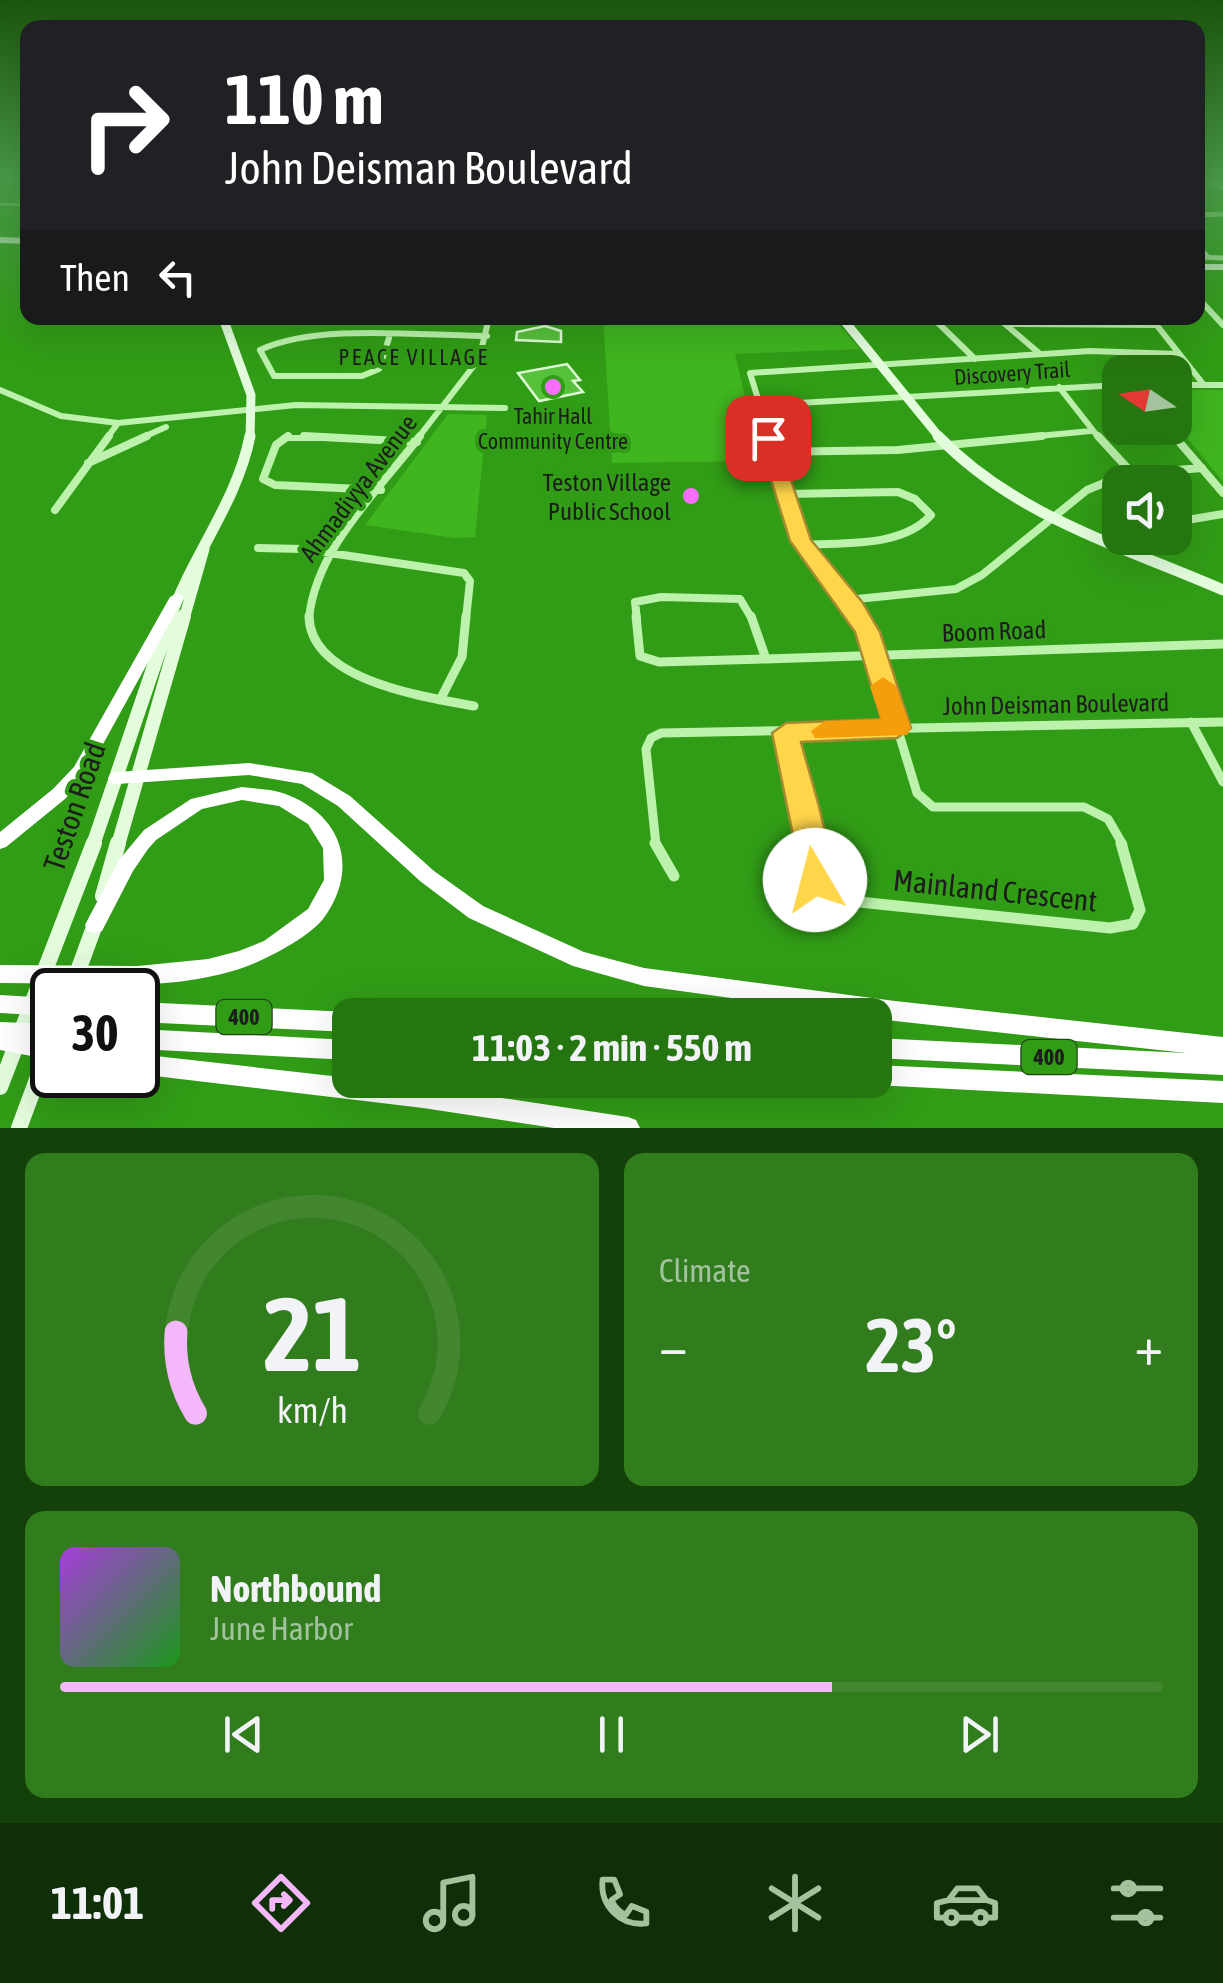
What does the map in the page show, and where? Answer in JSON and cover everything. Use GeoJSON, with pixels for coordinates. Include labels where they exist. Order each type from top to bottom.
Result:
{"type":"FeatureCollection","features":[{"type":"Feature","properties":{"kind":"highway"},"geometry":{"type":"LineString","coordinates":[[0,842],[60,794],[80,771],[177,597]]}},
{"type":"Feature","properties":{"kind":"highway"},"geometry":{"type":"LineString","coordinates":[[126,777],[260,769],[306,778],[344,801],[427,876],[476,912],[580,960],[644,978],[895,1011],[1223,1047]]}},
{"type":"Feature","properties":{"kind":"highway"},"geometry":{"type":"LineString","coordinates":[[0,974],[216,965],[268,948],[288,937],[322,901],[336,862],[331,839],[313,814],[270,796],[216,799],[194,807],[171,818],[134,853],[95,925]]}},
{"type":"Feature","properties":{"kind":"highway"},"geometry":{"type":"LineString","coordinates":[[0,1004],[30,1006]]}},
{"type":"Feature","properties":{"kind":"highway","name":"400"},"geometry":{"type":"LineString","coordinates":[[160,1013],[332,1021]]}},
{"type":"Feature","properties":{"kind":"highway"},"geometry":{"type":"LineString","coordinates":[[0,1032],[30,1035]]}},
{"type":"Feature","properties":{"kind":"highway"},"geometry":{"type":"LineString","coordinates":[[0,1040],[30,1046]]}},
{"type":"Feature","properties":{"kind":"highway","name":"400"},"geometry":{"type":"LineString","coordinates":[[160,1040],[332,1049]]}},
{"type":"Feature","properties":{"kind":"highway","name":"400"},"geometry":{"type":"LineString","coordinates":[[892,1049],[1223,1066]]}},
{"type":"Feature","properties":{"kind":"highway"},"geometry":{"type":"LineString","coordinates":[[160,1067],[423,1097],[628,1128]]}},
{"type":"Feature","properties":{"kind":"highway","name":"400"},"geometry":{"type":"LineString","coordinates":[[892,1076],[1223,1092]]}},
{"type":"Feature","properties":{"kind":"main road","name":"Teston Road"},"geometry":{"type":"LineString","coordinates":[[0,1087],[126,777],[204,547],[250,442],[253,410],[225,325]]}},
{"type":"Feature","properties":{"kind":"main road"},"geometry":{"type":"LineString","coordinates":[[848,325],[906,398],[948,444],[994,485],[1052,518],[1102,537]]}},
{"type":"Feature","properties":{"kind":"main road","name":"Teston Road"},"geometry":{"type":"LineString","coordinates":[[79,968],[95,925],[126,777],[177,597],[187,570],[204,547]]}},
{"type":"Feature","properties":{"kind":"main road"},"geometry":{"type":"LineString","coordinates":[[1146,555],[1223,590]]}},
{"type":"Feature","properties":{"kind":"street"},"geometry":{"type":"LineString","coordinates":[[1205,254],[1223,258]]}},
{"type":"Feature","properties":{"kind":"street"},"geometry":{"type":"LineString","coordinates":[[1205,306],[1223,326]]}},
{"type":"Feature","properties":{"kind":"street","name":"Ahmadiyya Avenue"},"geometry":{"type":"LineString","coordinates":[[474,706],[353,675],[330,660],[318,645],[308,608],[310,592],[332,552],[480,359],[488,325]]}},
{"type":"Feature","properties":{"kind":"street"},"geometry":{"type":"LineString","coordinates":[[940,325],[975,359]]}},
{"type":"Feature","properties":{"kind":"street"},"geometry":{"type":"LineString","coordinates":[[1007,325],[1040,354]]}},
{"type":"Feature","properties":{"kind":"street"},"geometry":{"type":"LineString","coordinates":[[1157,325],[1204,385]]}},
{"type":"Feature","properties":{"kind":"street"},"geometry":{"type":"LineString","coordinates":[[389,338],[379,369],[362,376],[274,376],[262,346],[283,340],[487,336]]}},
{"type":"Feature","properties":{"kind":"street"},"geometry":{"type":"LineString","coordinates":[[897,728],[868,632],[803,545],[771,452],[750,373],[1040,354],[1178,354]]}},
{"type":"Feature","properties":{"kind":"street","name":"Discovery Trail"},"geometry":{"type":"LineString","coordinates":[[761,404],[1102,385]]}},
{"type":"Feature","properties":{"kind":"street"},"geometry":{"type":"LineString","coordinates":[[1192,385],[1223,385]]}},
{"type":"Feature","properties":{"kind":"street"},"geometry":{"type":"LineString","coordinates":[[1058,387],[1076,404],[1108,454],[1122,465]]}},
{"type":"Feature","properties":{"kind":"street"},"geometry":{"type":"LineString","coordinates":[[0,390],[61,416],[118,424],[327,404],[504,408]]}},
{"type":"Feature","properties":{"kind":"street"},"geometry":{"type":"LineString","coordinates":[[55,510],[84,465],[118,424]]}},
{"type":"Feature","properties":{"kind":"street"},"geometry":{"type":"LineString","coordinates":[[84,465],[166,427]]}},
{"type":"Feature","properties":{"kind":"street"},"geometry":{"type":"LineString","coordinates":[[771,452],[898,450],[1092,431]]}},
{"type":"Feature","properties":{"kind":"street"},"geometry":{"type":"LineString","coordinates":[[381,490],[276,485],[264,479],[276,445],[289,435],[417,442]]}},
{"type":"Feature","properties":{"kind":"street"},"geometry":{"type":"LineString","coordinates":[[1182,445],[1223,493]]}},
{"type":"Feature","properties":{"kind":"street"},"geometry":{"type":"LineString","coordinates":[[1192,469],[1202,468]]}},
{"type":"Feature","properties":{"kind":"street"},"geometry":{"type":"LineString","coordinates":[[846,600],[956,589],[982,575],[1086,490],[1102,484]]}},
{"type":"Feature","properties":{"kind":"street"},"geometry":{"type":"LineString","coordinates":[[785,494],[898,492],[916,498],[932,515],[926,523],[897,536],[803,545]]}},
{"type":"Feature","properties":{"kind":"street"},"geometry":{"type":"LineString","coordinates":[[1192,519],[1223,514]]}},
{"type":"Feature","properties":{"kind":"street"},"geometry":{"type":"LineString","coordinates":[[258,548],[332,552],[454,568],[468,576],[462,657],[440,700]]}},
{"type":"Feature","properties":{"kind":"street","name":"Boom Road"},"geometry":{"type":"LineString","coordinates":[[766,659],[747,605],[740,599],[661,597],[635,602],[636,646],[648,660],[766,659],[1223,644]]}},
{"type":"Feature","properties":{"kind":"street"},"geometry":{"type":"LineString","coordinates":[[1191,722],[1223,782]]}},
{"type":"Feature","properties":{"kind":"street","name":"John Deisman Boulevard"},"geometry":{"type":"LineString","coordinates":[[674,876],[655,844],[646,749],[651,738],[661,734],[1223,722]]}},
{"type":"Feature","properties":{"kind":"street","name":"Mainland Crescent"},"geometry":{"type":"LineString","coordinates":[[786,733],[812,848],[814,888],[820,893],[840,900],[1091,926],[1133,924],[1140,910],[1126,851],[1108,818],[1084,807],[932,807],[917,793],[897,728]]}},
{"type":"Feature","properties":{"kind":"green space"},"geometry":{"type":"Polygon","coordinates":[[[603,325],[839,325],[860,349],[735,354],[760,461],[612,463],[603,325]]]}},
{"type":"Feature","properties":{"kind":"green space"},"geometry":{"type":"Polygon","coordinates":[[[1192,390],[1223,390],[1223,482],[1192,444],[1192,390]]]}},
{"type":"Feature","properties":{"kind":"green space"},"geometry":{"type":"Polygon","coordinates":[[[448,414],[487,415],[475,537],[454,538],[365,525],[448,414]]]}},
{"type":"Feature","properties":{"kind":"building"},"geometry":{"type":"Polygon","coordinates":[[[545,326],[561,331],[561,342],[516,340],[517,332],[545,326]]]}},
{"type":"Feature","properties":{"kind":"building","name":"Tahir Hall Community Centre"},"geometry":{"type":"Polygon","coordinates":[[[567,364],[580,380],[573,381],[583,392],[539,401],[518,373],[567,364]]]}},
{"type":"Feature","properties":{"kind":"slow traffic"},"geometry":{"type":"LineString","coordinates":[[825,731],[897,728],[883,686]]}},
{"type":"Feature","properties":{"kind":"place","name":"Tahir Hall Community Centre"},"geometry":{"type":"Point","coordinates":[553,387]}},
{"type":"Feature","properties":{"kind":"place","name":"Teston Village Public School"},"geometry":{"type":"Point","coordinates":[691,496]}},
{"type":"Feature","properties":{"kind":"district","name":"PEACE VILLAGE"},"geometry":{"type":"Point","coordinates":[414,357]}},
{"type":"Feature","properties":{"kind":"route"},"geometry":{"type":"LineString","coordinates":[[768,438],[801,541],[868,632],[897,728],[786,733],[812,848],[815,880]]}}]}
